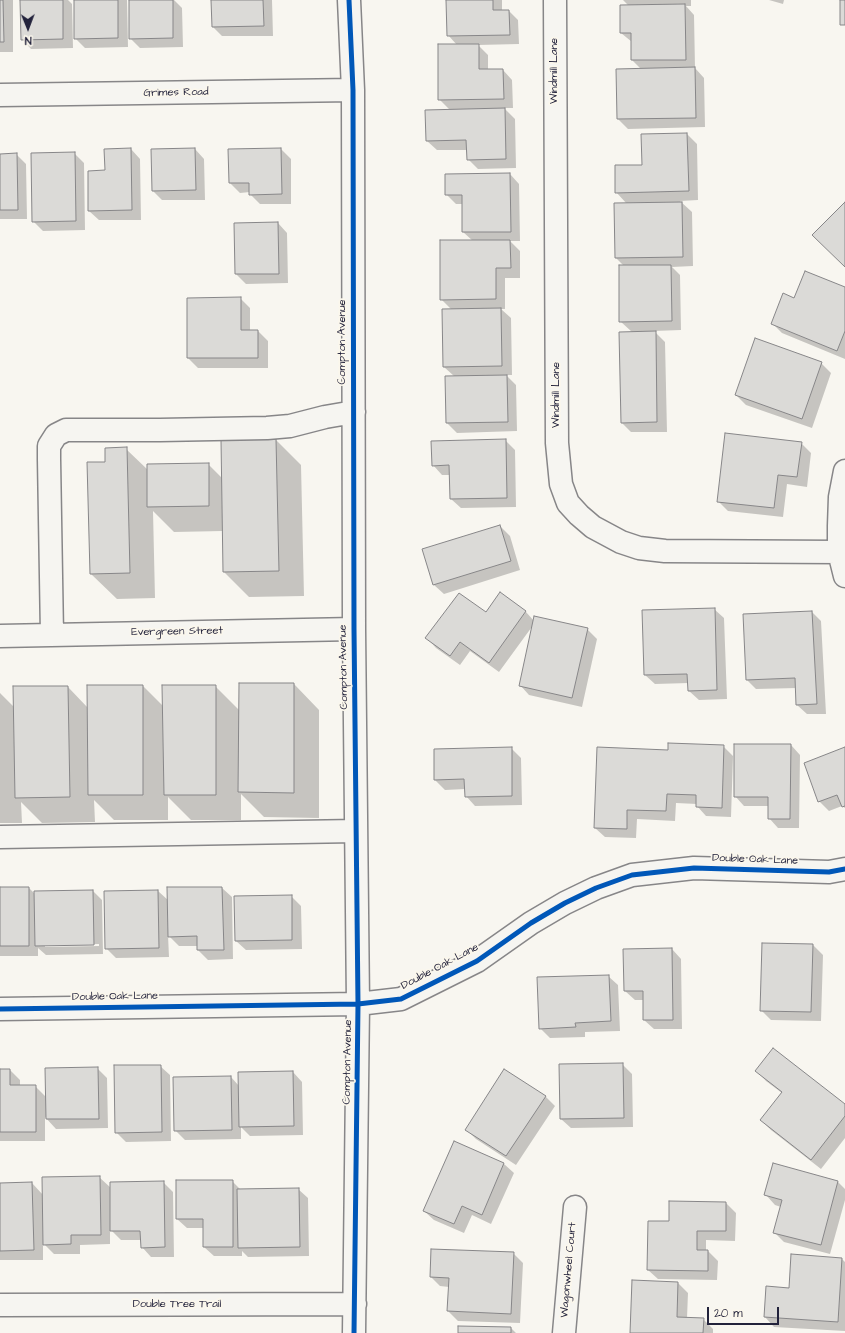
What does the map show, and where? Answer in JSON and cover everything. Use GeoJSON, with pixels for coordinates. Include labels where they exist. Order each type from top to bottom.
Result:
{"type":"FeatureCollection","features":[{"type":"Feature","properties":{"kind":"street","name":"Compton Avenue"},"geometry":{"type":"LineString","coordinates":[[348,0],[353,90],[354,628],[358,1004],[354,1333]]}},
{"type":"Feature","properties":{"kind":"street","name":"Windmill Lane"},"geometry":{"type":"LineString","coordinates":[[555,0],[557,443],[561,484],[568,502],[579,515],[593,527],[621,542],[639,548],[665,551],[839,552]]}},
{"type":"Feature","properties":{"kind":"street","name":"Grimes Road"},"geometry":{"type":"LineString","coordinates":[[0,95],[353,90]]}},
{"type":"Feature","properties":{"kind":"street"},"geometry":{"type":"LineString","coordinates":[[52,635],[49,446],[56,435],[66,430],[267,428],[290,426],[324,417],[354,412]]}},
{"type":"Feature","properties":{"kind":"street"},"geometry":{"type":"LineString","coordinates":[[845,471],[840,497],[839,552],[845,576]]}},
{"type":"Feature","properties":{"kind":"street","name":"Evergreen Street"},"geometry":{"type":"LineString","coordinates":[[0,636],[354,628]]}},
{"type":"Feature","properties":{"kind":"street"},"geometry":{"type":"LineString","coordinates":[[0,837],[356,831]]}},
{"type":"Feature","properties":{"kind":"street","name":"Double Oak Lane"},"geometry":{"type":"LineString","coordinates":[[0,1009],[358,1004],[401,998],[477,961],[531,923],[565,903],[596,888],[632,875],[694,868],[828,872],[845,869]]}},
{"type":"Feature","properties":{"kind":"street","name":"Wagonwheel Court"},"geometry":{"type":"LineString","coordinates":[[564,1333],[575,1208]]}},
{"type":"Feature","properties":{"kind":"street","name":"Double Tree Trail"},"geometry":{"type":"LineString","coordinates":[[0,1305],[355,1304]]}},
{"type":"Feature","properties":{"kind":"building"},"geometry":{"type":"Polygon","coordinates":[[[0,0],[3,0],[4,42],[0,42],[0,0]]]}},
{"type":"Feature","properties":{"kind":"building"},"geometry":{"type":"Polygon","coordinates":[[[20,0],[63,0],[63,39],[21,40],[20,0]]]}},
{"type":"Feature","properties":{"kind":"building"},"geometry":{"type":"Polygon","coordinates":[[[74,0],[118,0],[118,38],[74,39],[74,0]]]}},
{"type":"Feature","properties":{"kind":"building"},"geometry":{"type":"Polygon","coordinates":[[[129,0],[173,0],[173,38],[129,39],[129,0]]]}},
{"type":"Feature","properties":{"kind":"building"},"geometry":{"type":"Polygon","coordinates":[[[211,0],[263,0],[264,26],[212,27],[211,0]]]}},
{"type":"Feature","properties":{"kind":"building"},"geometry":{"type":"Polygon","coordinates":[[[446,0],[493,0],[493,10],[509,10],[510,35],[447,36],[446,0]]]}},
{"type":"Feature","properties":{"kind":"building"},"geometry":{"type":"Polygon","coordinates":[[[840,0],[845,0],[845,25],[840,25],[840,0]]]}},
{"type":"Feature","properties":{"kind":"building"},"geometry":{"type":"Polygon","coordinates":[[[685,4],[686,60],[631,60],[631,33],[620,33],[620,5],[685,4]]]}},
{"type":"Feature","properties":{"kind":"building"},"geometry":{"type":"Polygon","coordinates":[[[438,44],[479,44],[479,69],[503,69],[504,99],[438,100],[438,44]]]}},
{"type":"Feature","properties":{"kind":"building"},"geometry":{"type":"Polygon","coordinates":[[[695,67],[696,118],[617,119],[616,69],[695,67]]]}},
{"type":"Feature","properties":{"kind":"building"},"geometry":{"type":"Polygon","coordinates":[[[505,108],[506,159],[467,160],[466,140],[426,141],[425,110],[505,108]]]}},
{"type":"Feature","properties":{"kind":"building"},"geometry":{"type":"Polygon","coordinates":[[[687,133],[689,191],[615,193],[615,165],[642,165],[641,134],[687,133]]]}},
{"type":"Feature","properties":{"kind":"building"},"geometry":{"type":"Polygon","coordinates":[[[131,148],[132,210],[88,211],[88,171],[105,170],[104,149],[131,148]]]}},
{"type":"Feature","properties":{"kind":"building"},"geometry":{"type":"Polygon","coordinates":[[[195,148],[196,190],[152,191],[151,149],[195,148]]]}},
{"type":"Feature","properties":{"kind":"building"},"geometry":{"type":"Polygon","coordinates":[[[281,148],[282,194],[249,195],[249,183],[229,183],[228,149],[281,148]]]}},
{"type":"Feature","properties":{"kind":"building"},"geometry":{"type":"Polygon","coordinates":[[[75,152],[76,221],[32,222],[31,153],[75,152]]]}},
{"type":"Feature","properties":{"kind":"building"},"geometry":{"type":"Polygon","coordinates":[[[17,153],[18,210],[0,210],[0,154],[17,153]]]}},
{"type":"Feature","properties":{"kind":"building"},"geometry":{"type":"Polygon","coordinates":[[[510,173],[511,232],[462,232],[462,195],[445,195],[445,174],[510,173]]]}},
{"type":"Feature","properties":{"kind":"building"},"geometry":{"type":"Polygon","coordinates":[[[682,202],[683,257],[615,258],[614,203],[682,202]]]}},
{"type":"Feature","properties":{"kind":"building"},"geometry":{"type":"Polygon","coordinates":[[[845,202],[845,267],[812,235],[845,202]]]}},
{"type":"Feature","properties":{"kind":"building"},"geometry":{"type":"Polygon","coordinates":[[[278,222],[279,274],[235,274],[234,223],[278,222]]]}},
{"type":"Feature","properties":{"kind":"building"},"geometry":{"type":"Polygon","coordinates":[[[440,240],[510,240],[511,268],[496,268],[496,299],[440,300],[440,240]]]}},
{"type":"Feature","properties":{"kind":"building"},"geometry":{"type":"Polygon","coordinates":[[[619,265],[671,265],[672,321],[619,322],[619,265]]]}},
{"type":"Feature","properties":{"kind":"building"},"geometry":{"type":"Polygon","coordinates":[[[805,271],[845,287],[845,331],[837,351],[771,324],[783,293],[794,298],[805,271]]]}},
{"type":"Feature","properties":{"kind":"building"},"geometry":{"type":"Polygon","coordinates":[[[241,297],[241,330],[258,330],[258,358],[187,358],[187,298],[241,297]]]}},
{"type":"Feature","properties":{"kind":"building"},"geometry":{"type":"Polygon","coordinates":[[[501,308],[502,366],[443,367],[442,309],[501,308]]]}},
{"type":"Feature","properties":{"kind":"building"},"geometry":{"type":"Polygon","coordinates":[[[656,331],[657,422],[621,423],[619,332],[656,331]]]}},
{"type":"Feature","properties":{"kind":"building"},"geometry":{"type":"Polygon","coordinates":[[[755,338],[822,362],[802,419],[735,395],[755,338]]]}},
{"type":"Feature","properties":{"kind":"building"},"geometry":{"type":"Polygon","coordinates":[[[507,375],[508,422],[446,423],[445,376],[507,375]]]}},
{"type":"Feature","properties":{"kind":"building"},"geometry":{"type":"Polygon","coordinates":[[[725,433],[802,442],[797,477],[778,475],[774,508],[717,502],[725,433]]]}},
{"type":"Feature","properties":{"kind":"building"},"geometry":{"type":"Polygon","coordinates":[[[276,439],[279,571],[223,572],[221,440],[276,439]]]}},
{"type":"Feature","properties":{"kind":"building"},"geometry":{"type":"Polygon","coordinates":[[[506,439],[507,498],[450,499],[449,465],[432,466],[431,441],[506,439]]]}},
{"type":"Feature","properties":{"kind":"building"},"geometry":{"type":"Polygon","coordinates":[[[127,447],[130,573],[90,574],[87,462],[105,462],[105,448],[127,447]]]}},
{"type":"Feature","properties":{"kind":"building"},"geometry":{"type":"Polygon","coordinates":[[[209,463],[209,506],[147,507],[147,464],[209,463]]]}},
{"type":"Feature","properties":{"kind":"building"},"geometry":{"type":"Polygon","coordinates":[[[500,525],[511,561],[433,585],[422,549],[500,525]]]}},
{"type":"Feature","properties":{"kind":"building"},"geometry":{"type":"Polygon","coordinates":[[[500,592],[526,611],[489,663],[460,642],[450,656],[425,638],[459,593],[486,612],[500,592]]]}},
{"type":"Feature","properties":{"kind":"building"},"geometry":{"type":"Polygon","coordinates":[[[715,608],[717,690],[688,691],[687,674],[644,675],[642,610],[715,608]]]}},
{"type":"Feature","properties":{"kind":"building"},"geometry":{"type":"Polygon","coordinates":[[[812,611],[817,704],[796,705],[795,678],[746,680],[743,614],[812,611]]]}},
{"type":"Feature","properties":{"kind":"building"},"geometry":{"type":"Polygon","coordinates":[[[534,616],[588,628],[572,698],[519,686],[534,616]]]}},
{"type":"Feature","properties":{"kind":"building"},"geometry":{"type":"Polygon","coordinates":[[[239,683],[294,683],[294,793],[238,792],[239,683]]]}},
{"type":"Feature","properties":{"kind":"building"},"geometry":{"type":"Polygon","coordinates":[[[87,685],[143,685],[143,795],[88,795],[87,685]]]}},
{"type":"Feature","properties":{"kind":"building"},"geometry":{"type":"Polygon","coordinates":[[[162,685],[216,685],[216,795],[164,795],[162,685]]]}},
{"type":"Feature","properties":{"kind":"building"},"geometry":{"type":"Polygon","coordinates":[[[13,686],[68,686],[70,797],[15,798],[13,686]]]}},
{"type":"Feature","properties":{"kind":"building"},"geometry":{"type":"Polygon","coordinates":[[[668,743],[724,745],[722,808],[696,807],[696,795],[667,794],[666,811],[627,810],[627,829],[594,828],[597,747],[668,750],[668,743]]]}},
{"type":"Feature","properties":{"kind":"building"},"geometry":{"type":"Polygon","coordinates":[[[734,744],[791,744],[790,819],[768,819],[768,797],[734,797],[734,744]]]}},
{"type":"Feature","properties":{"kind":"building"},"geometry":{"type":"Polygon","coordinates":[[[512,747],[512,796],[465,797],[464,779],[434,780],[434,749],[512,747]]]}},
{"type":"Feature","properties":{"kind":"building"},"geometry":{"type":"Polygon","coordinates":[[[845,747],[845,806],[842,807],[837,795],[818,802],[804,763],[845,747]]]}},
{"type":"Feature","properties":{"kind":"building"},"geometry":{"type":"Polygon","coordinates":[[[0,887],[29,887],[29,946],[0,946],[0,887]]]}},
{"type":"Feature","properties":{"kind":"building"},"geometry":{"type":"Polygon","coordinates":[[[167,887],[222,887],[224,950],[197,950],[197,936],[168,937],[167,887]]]}},
{"type":"Feature","properties":{"kind":"building"},"geometry":{"type":"Polygon","coordinates":[[[93,890],[94,945],[35,946],[34,891],[93,890]]]}},
{"type":"Feature","properties":{"kind":"building"},"geometry":{"type":"Polygon","coordinates":[[[158,890],[159,948],[105,949],[104,891],[158,890]]]}},
{"type":"Feature","properties":{"kind":"building"},"geometry":{"type":"Polygon","coordinates":[[[292,895],[292,940],[235,941],[234,896],[292,895]]]}},
{"type":"Feature","properties":{"kind":"building"},"geometry":{"type":"Polygon","coordinates":[[[762,943],[813,944],[811,1012],[760,1011],[762,943]]]}},
{"type":"Feature","properties":{"kind":"building"},"geometry":{"type":"Polygon","coordinates":[[[672,948],[673,1020],[643,1020],[643,991],[624,991],[623,949],[672,948]]]}},
{"type":"Feature","properties":{"kind":"building"},"geometry":{"type":"Polygon","coordinates":[[[609,975],[611,1021],[575,1023],[576,1027],[539,1029],[537,977],[609,975]]]}},
{"type":"Feature","properties":{"kind":"building"},"geometry":{"type":"Polygon","coordinates":[[[773,1048],[845,1104],[845,1116],[811,1160],[760,1120],[782,1092],[755,1071],[773,1048]]]}},
{"type":"Feature","properties":{"kind":"building"},"geometry":{"type":"Polygon","coordinates":[[[623,1063],[624,1118],[560,1119],[559,1064],[623,1063]]]}},
{"type":"Feature","properties":{"kind":"building"},"geometry":{"type":"Polygon","coordinates":[[[114,1065],[161,1065],[162,1132],[115,1133],[114,1065]]]}},
{"type":"Feature","properties":{"kind":"building"},"geometry":{"type":"Polygon","coordinates":[[[98,1067],[99,1119],[46,1119],[45,1068],[98,1067]]]}},
{"type":"Feature","properties":{"kind":"building"},"geometry":{"type":"Polygon","coordinates":[[[0,1069],[10,1069],[10,1085],[36,1085],[36,1132],[0,1132],[0,1069]]]}},
{"type":"Feature","properties":{"kind":"building"},"geometry":{"type":"Polygon","coordinates":[[[504,1069],[546,1096],[506,1156],[465,1130],[504,1069]]]}},
{"type":"Feature","properties":{"kind":"building"},"geometry":{"type":"Polygon","coordinates":[[[293,1071],[294,1126],[239,1127],[238,1072],[293,1071]]]}},
{"type":"Feature","properties":{"kind":"building"},"geometry":{"type":"Polygon","coordinates":[[[231,1076],[232,1130],[174,1131],[173,1077],[231,1076]]]}},
{"type":"Feature","properties":{"kind":"building"},"geometry":{"type":"Polygon","coordinates":[[[454,1141],[504,1163],[482,1215],[462,1206],[454,1224],[423,1211],[454,1141]]]}},
{"type":"Feature","properties":{"kind":"building"},"geometry":{"type":"Polygon","coordinates":[[[773,1163],[838,1181],[821,1245],[773,1233],[782,1200],[764,1195],[773,1163]]]}},
{"type":"Feature","properties":{"kind":"building"},"geometry":{"type":"Polygon","coordinates":[[[100,1176],[101,1235],[71,1235],[71,1244],[43,1245],[42,1177],[100,1176]]]}},
{"type":"Feature","properties":{"kind":"building"},"geometry":{"type":"Polygon","coordinates":[[[176,1180],[233,1180],[233,1247],[203,1247],[203,1219],[176,1219],[176,1180]]]}},
{"type":"Feature","properties":{"kind":"building"},"geometry":{"type":"Polygon","coordinates":[[[164,1181],[165,1247],[141,1248],[140,1231],[110,1231],[110,1182],[164,1181]]]}},
{"type":"Feature","properties":{"kind":"building"},"geometry":{"type":"Polygon","coordinates":[[[32,1182],[34,1250],[0,1251],[0,1183],[32,1182]]]}},
{"type":"Feature","properties":{"kind":"building"},"geometry":{"type":"Polygon","coordinates":[[[299,1188],[300,1247],[238,1248],[237,1189],[299,1188]]]}},
{"type":"Feature","properties":{"kind":"building"},"geometry":{"type":"Polygon","coordinates":[[[669,1201],[726,1202],[726,1231],[697,1231],[697,1250],[708,1250],[708,1271],[647,1270],[648,1221],[669,1221],[669,1201]]]}},
{"type":"Feature","properties":{"kind":"building"},"geometry":{"type":"Polygon","coordinates":[[[431,1249],[514,1252],[511,1314],[447,1311],[449,1278],[430,1277],[431,1249]]]}},
{"type":"Feature","properties":{"kind":"building"},"geometry":{"type":"Polygon","coordinates":[[[791,1254],[842,1258],[838,1322],[764,1317],[766,1286],[789,1288],[791,1254]]]}},
{"type":"Feature","properties":{"kind":"building"},"geometry":{"type":"Polygon","coordinates":[[[632,1280],[678,1282],[677,1317],[704,1318],[703,1333],[630,1333],[632,1280]]]}},
{"type":"Feature","properties":{"kind":"building"},"geometry":{"type":"Polygon","coordinates":[[[458,1326],[511,1327],[511,1333],[458,1333],[458,1326]]]}},
{"type":"Feature","properties":{"kind":"cycle path"},"geometry":{"type":"LineString","coordinates":[[349,0],[353,90],[354,629],[358,1004],[354,1333]]}},
{"type":"Feature","properties":{"kind":"cycle path"},"geometry":{"type":"LineString","coordinates":[[0,1009],[358,1004],[401,999],[477,961],[531,923],[565,903],[596,888],[632,875],[694,868],[829,872],[845,869]]}}]}
